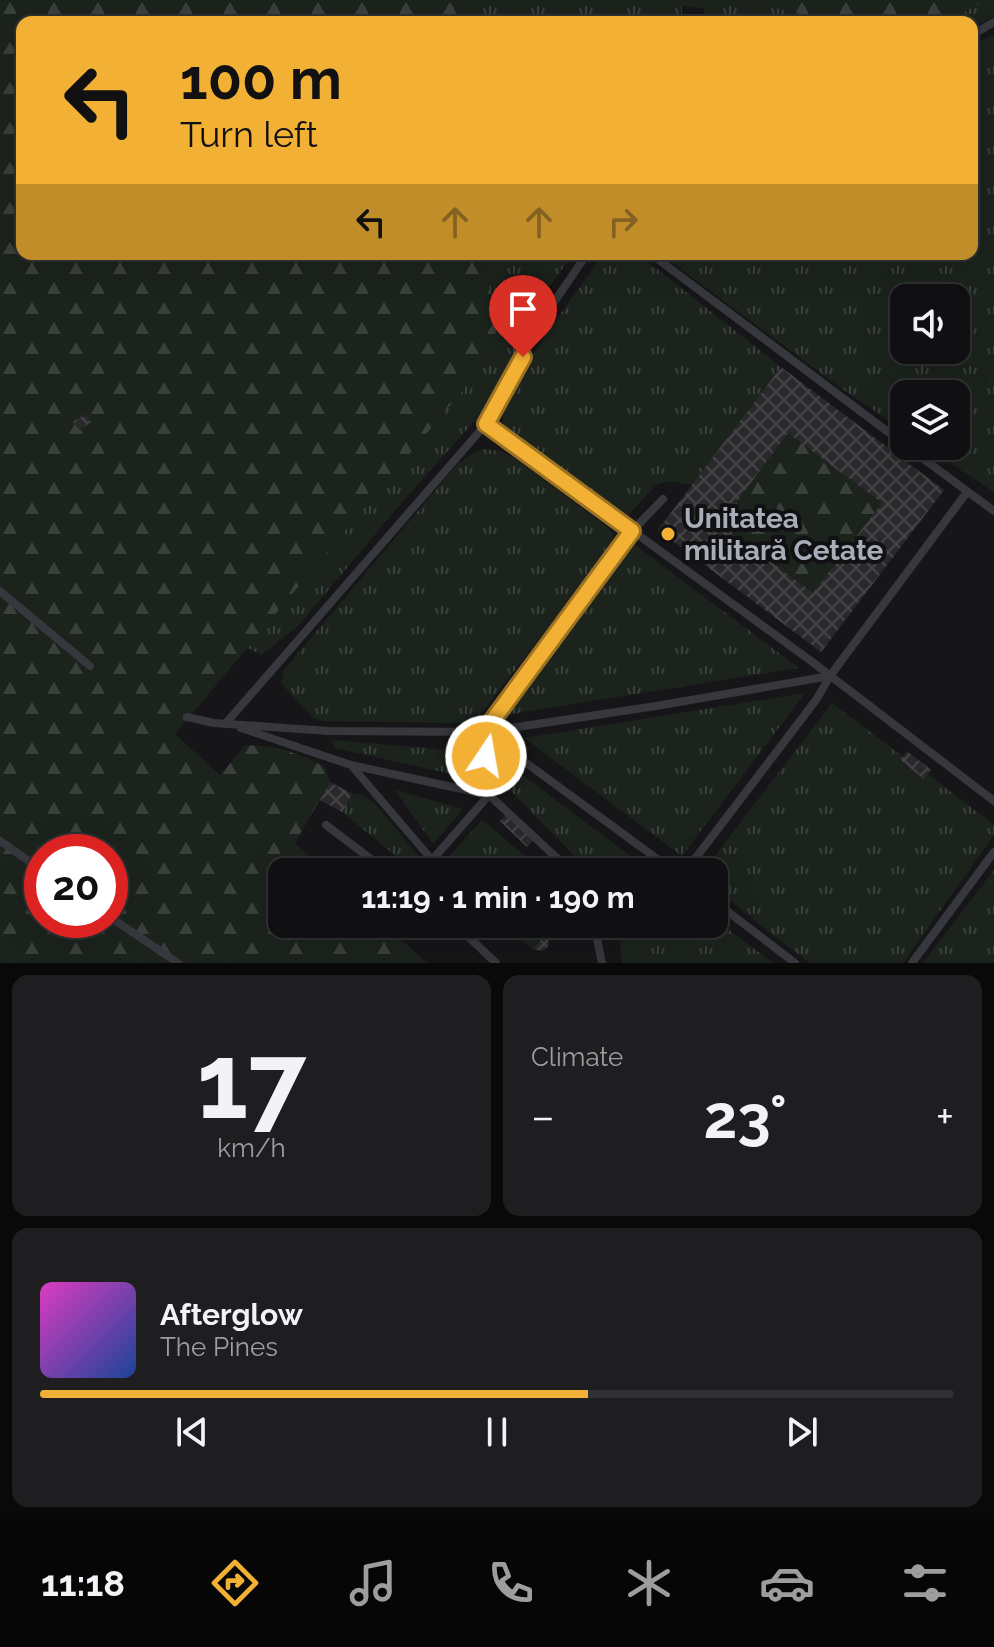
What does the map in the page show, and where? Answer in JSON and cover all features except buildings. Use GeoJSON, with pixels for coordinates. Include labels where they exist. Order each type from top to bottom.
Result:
{"type":"FeatureCollection","features":[{"type":"Feature","properties":{"kind":"lane"},"geometry":{"type":"LineString","coordinates":[[226,723],[486,424],[550,308],[583,260]]}},
{"type":"Feature","properties":{"kind":"lane"},"geometry":{"type":"LineString","coordinates":[[659,260],[890,434]]}},
{"type":"Feature","properties":{"kind":"lane"},"geometry":{"type":"LineString","coordinates":[[486,424],[830,676],[994,801]]}},
{"type":"Feature","properties":{"kind":"lane"},"geometry":{"type":"LineString","coordinates":[[925,460],[994,511]]}},
{"type":"Feature","properties":{"kind":"lane"},"geometry":{"type":"LineString","coordinates":[[696,858],[816,700],[830,676],[967,492]]}},
{"type":"Feature","properties":{"kind":"lane"},"geometry":{"type":"LineString","coordinates":[[434,858],[489,795],[484,732],[632,531],[663,499]]}},
{"type":"Feature","properties":{"kind":"lane"},"geometry":{"type":"LineString","coordinates":[[2,595],[90,666]]}},
{"type":"Feature","properties":{"kind":"lane"},"geometry":{"type":"LineString","coordinates":[[187,717],[200,721],[328,731],[484,732],[830,676]]}},
{"type":"Feature","properties":{"kind":"lane"},"geometry":{"type":"LineString","coordinates":[[226,723],[351,765],[489,795],[557,858]]}},
{"type":"Feature","properties":{"kind":"lane"},"geometry":{"type":"LineString","coordinates":[[484,732],[656,858]]}},
{"type":"Feature","properties":{"kind":"lane"},"geometry":{"type":"LineString","coordinates":[[351,765],[430,858]]}},
{"type":"Feature","properties":{"kind":"lane"},"geometry":{"type":"LineString","coordinates":[[326,825],[370,858]]}},
{"type":"Feature","properties":{"kind":"lane"},"geometry":{"type":"LineString","coordinates":[[0,841],[24,858]]}},
{"type":"Feature","properties":{"kind":"lane"},"geometry":{"type":"LineString","coordinates":[[912,963],[994,852]]}},
{"type":"Feature","properties":{"kind":"lane"},"geometry":{"type":"LineString","coordinates":[[728,912],[795,963]]}},
{"type":"Feature","properties":{"kind":"lane"},"geometry":{"type":"LineString","coordinates":[[128,929],[178,963]]}},
{"type":"Feature","properties":{"kind":"lane"},"geometry":{"type":"LineString","coordinates":[[470,938],[496,963]]}},
{"type":"Feature","properties":{"kind":"lane"},"geometry":{"type":"LineString","coordinates":[[597,938],[602,963]]}},
{"type":"Feature","properties":{"kind":"green space"},"geometry":{"type":"Polygon","coordinates":[[[0,0],[454,0],[456,16],[16,16],[16,260],[486,260],[497,349],[175,734],[220,775],[246,745],[287,751],[325,767],[330,782],[295,843],[312,858],[268,858],[268,938],[399,938],[427,963],[0,963],[0,0]]]}},
{"type":"Feature","properties":{"kind":"green space"},"geometry":{"type":"Polygon","coordinates":[[[454,0],[745,0],[808,16],[705,16],[703,8],[682,6],[681,16],[456,16],[454,0]]]}},
{"type":"Feature","properties":{"kind":"green space"},"geometry":{"type":"Polygon","coordinates":[[[745,0],[986,0],[956,16],[808,16],[745,0]]]}},
{"type":"Feature","properties":{"kind":"green space"},"geometry":{"type":"Polygon","coordinates":[[[986,0],[994,0],[994,16],[978,25],[978,16],[956,16],[986,0]]]}},
{"type":"Feature","properties":{"kind":"green space"},"geometry":{"type":"Polygon","coordinates":[[[994,34],[994,492],[946,460],[970,460],[970,380],[890,380],[890,421],[669,260],[978,260],[978,43],[994,34]]]}},
{"type":"Feature","properties":{"kind":"green space"},"geometry":{"type":"Polygon","coordinates":[[[486,260],[569,260],[544,294],[501,388],[479,416],[299,625],[261,655],[246,647],[497,349],[486,260]]]}},
{"type":"Feature","properties":{"kind":"green space"},"geometry":{"type":"Polygon","coordinates":[[[599,260],[646,260],[781,367],[692,485],[671,481],[657,484],[624,520],[513,438],[503,419],[504,408],[519,376],[599,260]]]}},
{"type":"Feature","properties":{"kind":"green space"},"geometry":{"type":"Polygon","coordinates":[[[788,433],[882,503],[813,593],[720,524],[788,433]]]}},
{"type":"Feature","properties":{"kind":"green space"},"geometry":{"type":"Polygon","coordinates":[[[484,449],[500,451],[514,458],[607,527],[613,534],[612,545],[477,719],[465,723],[323,721],[313,718],[281,683],[284,670],[455,467],[471,454],[484,449]]]}},
{"type":"Feature","properties":{"kind":"green space"},"geometry":{"type":"Polygon","coordinates":[[[634,544],[799,668],[505,715],[634,544]]]}},
{"type":"Feature","properties":{"kind":"green space"},"geometry":{"type":"Polygon","coordinates":[[[805,693],[682,856],[524,738],[805,693]]]}},
{"type":"Feature","properties":{"kind":"green space"},"geometry":{"type":"Polygon","coordinates":[[[832,703],[903,757],[900,761],[924,779],[928,774],[994,825],[994,835],[903,963],[810,963],[728,899],[728,858],[713,858],[832,703]]]}},
{"type":"Feature","properties":{"kind":"green space"},"geometry":{"type":"Polygon","coordinates":[[[332,740],[472,752],[470,778],[335,748],[332,740]]]}},
{"type":"Feature","properties":{"kind":"green space"},"geometry":{"type":"Polygon","coordinates":[[[498,757],[633,858],[576,858],[504,784],[498,757]]]}},
{"type":"Feature","properties":{"kind":"green space"},"geometry":{"type":"Polygon","coordinates":[[[395,790],[463,809],[433,844],[395,790]]]}},
{"type":"Feature","properties":{"kind":"green space"},"geometry":{"type":"Polygon","coordinates":[[[352,794],[362,794],[375,804],[420,858],[398,858],[342,812],[352,794]]]}},
{"type":"Feature","properties":{"kind":"green space"},"geometry":{"type":"Polygon","coordinates":[[[482,820],[528,858],[448,858],[482,820]]]}},
{"type":"Feature","properties":{"kind":"green space"},"geometry":{"type":"Polygon","coordinates":[[[994,870],[994,963],[923,963],[994,870]]]}},
{"type":"Feature","properties":{"kind":"green space"},"geometry":{"type":"Polygon","coordinates":[[[728,929],[773,963],[622,963],[619,938],[728,938],[728,929]]]}},
{"type":"Feature","properties":{"kind":"green space"},"geometry":{"type":"Polygon","coordinates":[[[520,938],[543,938],[533,949],[520,938]]]}},
{"type":"Feature","properties":{"kind":"place","name":"Unitatea militară Cetate"},"geometry":{"type":"Point","coordinates":[668,534]}},
{"type":"Feature","properties":{"kind":"route"},"geometry":{"type":"LineString","coordinates":[[486,756],[484,732],[632,531],[486,424],[523,357]]}}]}
